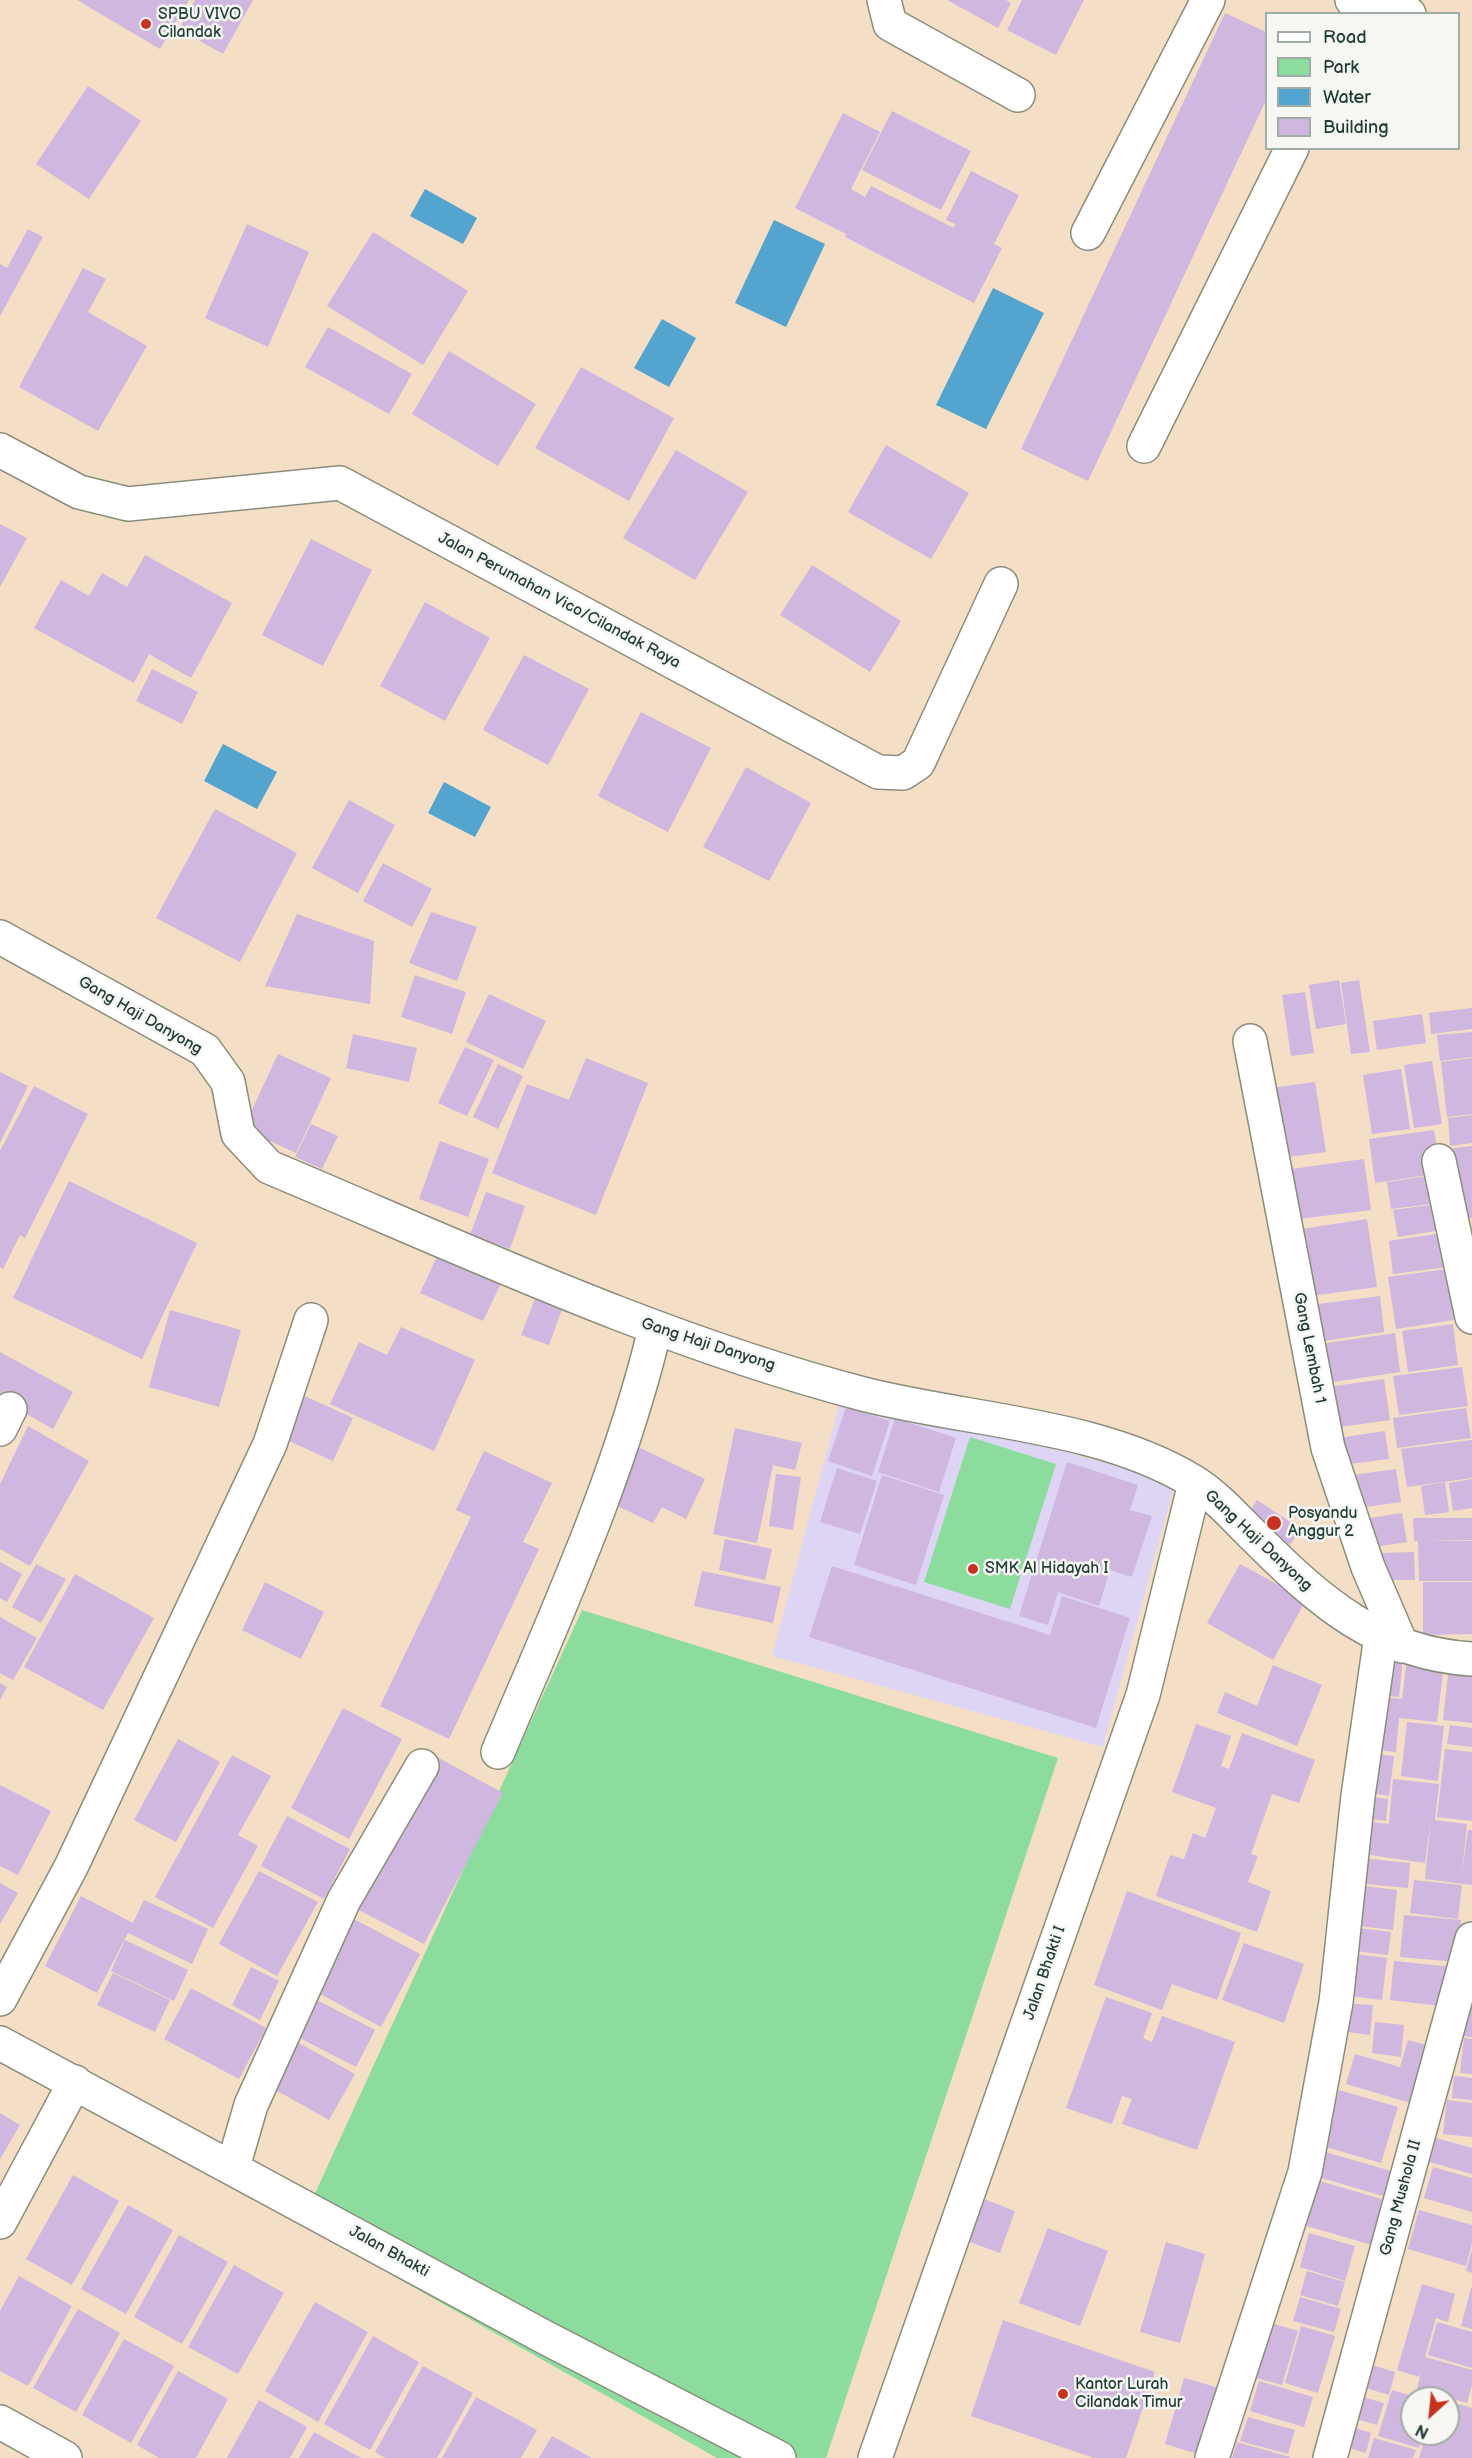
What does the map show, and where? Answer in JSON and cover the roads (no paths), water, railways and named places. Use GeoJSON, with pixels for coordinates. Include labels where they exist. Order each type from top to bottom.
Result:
{"type":"FeatureCollection","features":[{"type":"Feature","properties":{"kind":"street"},"geometry":{"type":"LineString","coordinates":[[884,0],[890,24],[1018,95]]}},
{"type":"Feature","properties":{"kind":"street"},"geometry":{"type":"LineString","coordinates":[[1088,233],[1208,0]]}},
{"type":"Feature","properties":{"kind":"street"},"geometry":{"type":"LineString","coordinates":[[1417,12],[1432,0]]}},
{"type":"Feature","properties":{"kind":"street"},"geometry":{"type":"LineString","coordinates":[[1358,6],[1396,12]]}},
{"type":"Feature","properties":{"kind":"street"},"geometry":{"type":"LineString","coordinates":[[1144,446],[1291,150]]}},
{"type":"Feature","properties":{"kind":"street","name":"Jalan Perumahan Vico/Cilandak Raya"},"geometry":{"type":"LineString","coordinates":[[0,450],[79,492],[128,504],[340,483],[878,772],[903,773],[918,763],[1001,584]]}},
{"type":"Feature","properties":{"kind":"street","name":"Gang Haji Danyong"},"geometry":{"type":"LineString","coordinates":[[0,937],[205,1050],[228,1082],[238,1134],[269,1167],[655,1329],[863,1394],[1113,1444],[1194,1483],[1335,1610],[1363,1629],[1391,1641],[1451,1658],[1472,1659]]}},
{"type":"Feature","properties":{"kind":"street","name":"Gang Lembah 1"},"geometry":{"type":"LineString","coordinates":[[1250,1041],[1328,1449],[1391,1641]]}},
{"type":"Feature","properties":{"kind":"street"},"geometry":{"type":"LineString","coordinates":[[1439,1161],[1472,1317]]}},
{"type":"Feature","properties":{"kind":"street"},"geometry":{"type":"LineString","coordinates":[[0,1999],[71,1868],[270,1444],[311,1320]]}},
{"type":"Feature","properties":{"kind":"street"},"geometry":{"type":"LineString","coordinates":[[498,1752],[597,1516],[647,1363],[655,1329]]}},
{"type":"Feature","properties":{"kind":"street","name":"Jalan Bhakti I"},"geometry":{"type":"LineString","coordinates":[[875,2458],[1143,1695],[1194,1483]]}},
{"type":"Feature","properties":{"kind":"street"},"geometry":{"type":"LineString","coordinates":[[1212,2458],[1305,2172],[1336,2002],[1358,1796],[1391,1641]]}},
{"type":"Feature","properties":{"kind":"street"},"geometry":{"type":"LineString","coordinates":[[233,2167],[251,2104],[344,1900],[422,1766]]}},
{"type":"Feature","properties":{"kind":"street","name":"Gang Mushola II"},"geometry":{"type":"LineString","coordinates":[[1329,2458],[1472,1939]]}},
{"type":"Feature","properties":{"kind":"street","name":"Jalan Bhakti"},"geometry":{"type":"LineString","coordinates":[[0,2043],[548,2339],[779,2458]]}},
{"type":"Feature","properties":{"kind":"street"},"geometry":{"type":"LineString","coordinates":[[0,2222],[75,2082]]}},
{"type":"Feature","properties":{"kind":"street"},"geometry":{"type":"LineString","coordinates":[[0,2422],[65,2458]]}},
{"type":"Feature","properties":{"kind":"water"},"geometry":{"type":"Polygon","coordinates":[[[425,189],[477,218],[463,244],[410,216],[425,189]]]}},
{"type":"Feature","properties":{"kind":"water"},"geometry":{"type":"Polygon","coordinates":[[[774,220],[825,244],[786,327],[735,303],[774,220]]]}},
{"type":"Feature","properties":{"kind":"water"},"geometry":{"type":"Polygon","coordinates":[[[993,288],[1044,313],[986,429],[936,405],[993,288]]]}},
{"type":"Feature","properties":{"kind":"water"},"geometry":{"type":"Polygon","coordinates":[[[662,319],[696,338],[669,387],[634,368],[662,319]]]}},
{"type":"Feature","properties":{"kind":"water"},"geometry":{"type":"Polygon","coordinates":[[[223,744],[277,772],[257,809],[204,781],[223,744]]]}},
{"type":"Feature","properties":{"kind":"water"},"geometry":{"type":"Polygon","coordinates":[[[444,782],[491,807],[475,837],[428,813],[444,782]]]}},
{"type":"Feature","properties":{"kind":"place","name":"SPBU VIVO Cilandak"},"geometry":{"type":"Point","coordinates":[146,24]}},
{"type":"Feature","properties":{"kind":"place","name":"Posyandu Anggur 2"},"geometry":{"type":"Point","coordinates":[1274,1523]}},
{"type":"Feature","properties":{"kind":"place","name":"SMK Al Hidayah I"},"geometry":{"type":"Point","coordinates":[973,1569]}},
{"type":"Feature","properties":{"kind":"place","name":"Kantor Lurah Cilandak Timur"},"geometry":{"type":"Point","coordinates":[1063,2394]}}]}
